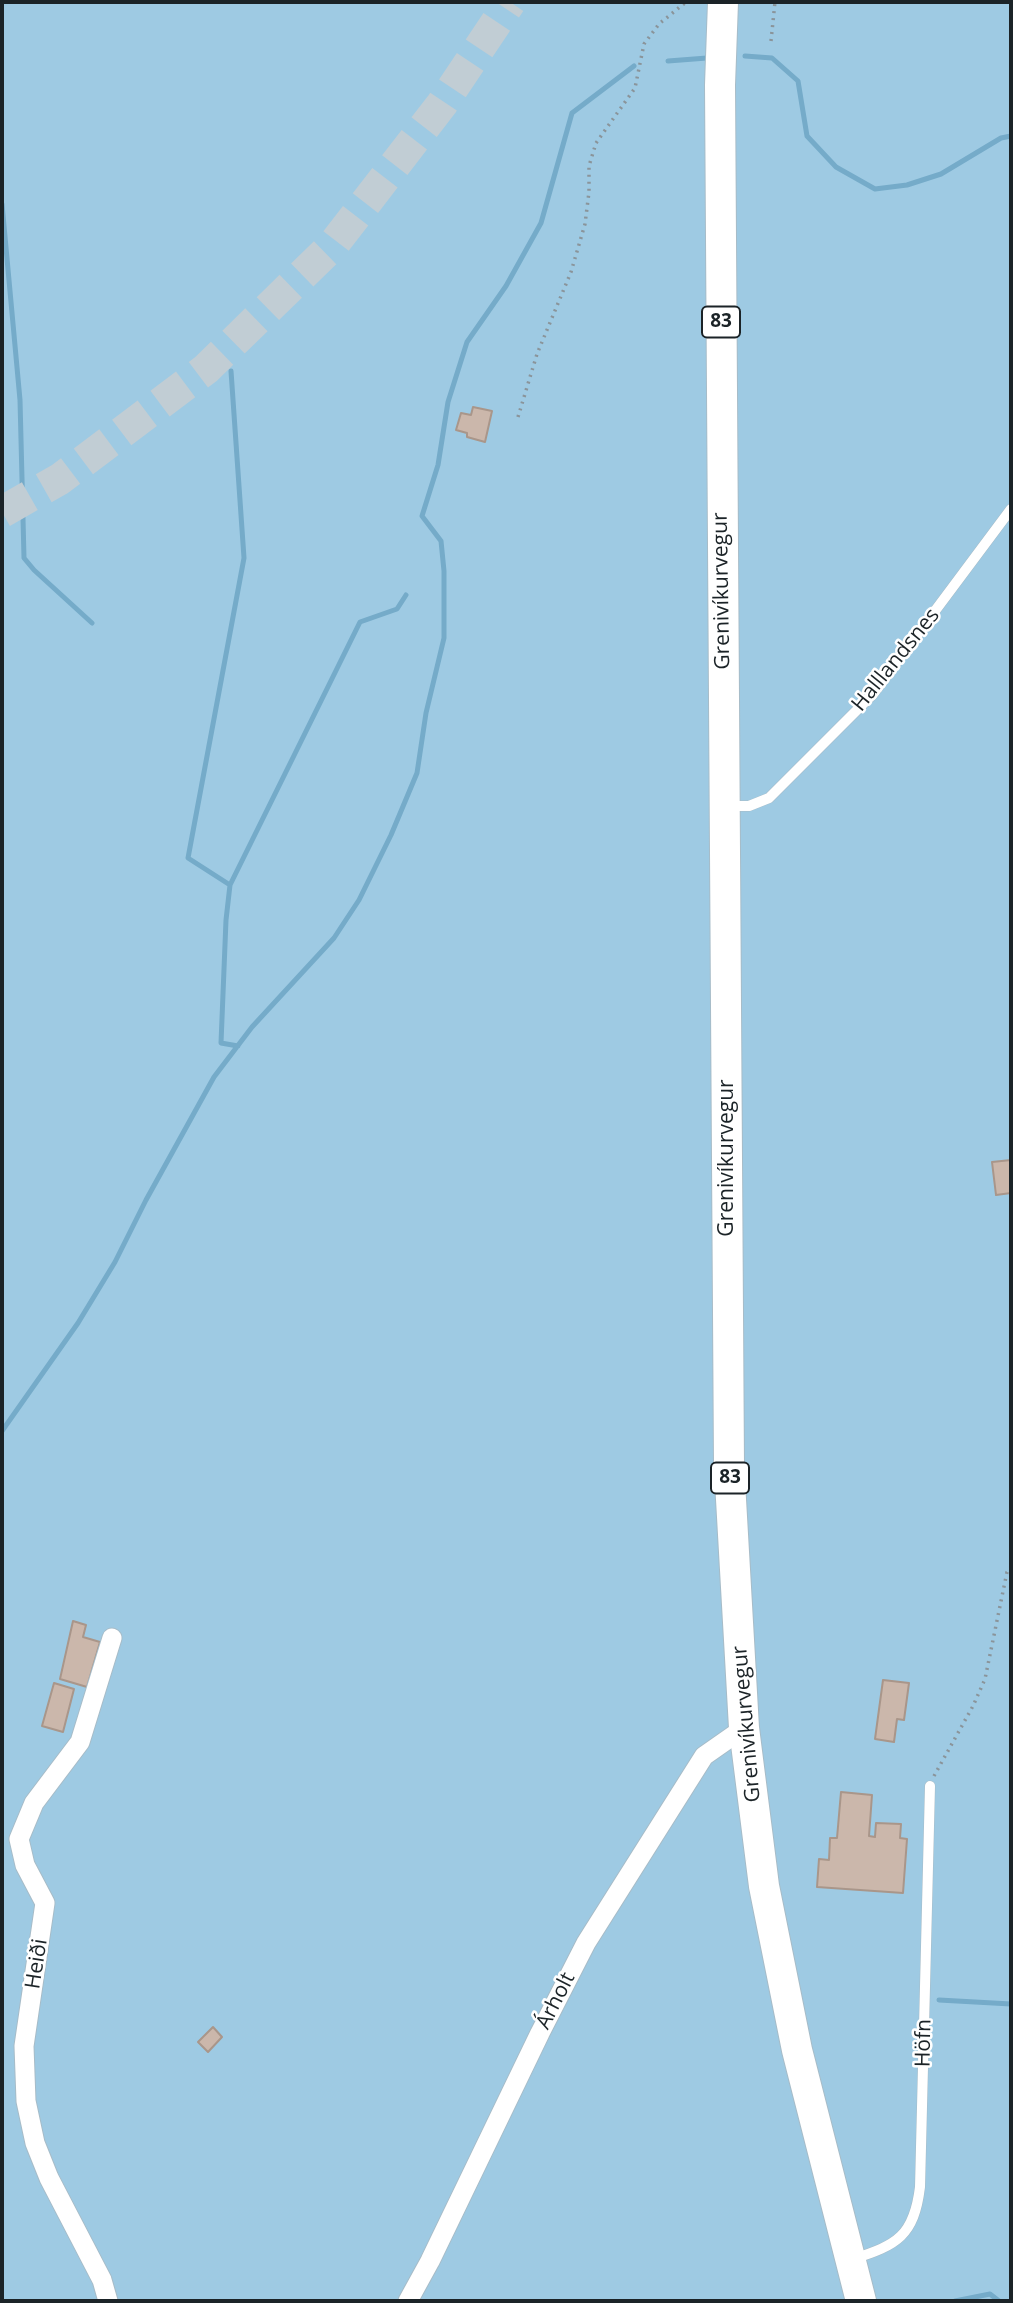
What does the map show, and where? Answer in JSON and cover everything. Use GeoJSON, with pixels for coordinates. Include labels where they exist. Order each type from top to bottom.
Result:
{"type":"FeatureCollection","features":[{"type":"Feature","properties":{"kind":"main road","name":"Grenivíkurvegur"},"geometry":{"type":"LineString","coordinates":[[723,2],[720,113],[722,642],[726,807],[729,1464],[744,1728],[764,1886],[797,2050],[861,2301]]}},
{"type":"Feature","properties":{"kind":"street","name":"Heiði"},"geometry":{"type":"LineString","coordinates":[[108,2301],[102,2280],[49,2178],[35,2143],[26,2101],[24,2046],[45,1903],[25,1865],[19,1839],[34,1803],[80,1742],[112,1639]]}},
{"type":"Feature","properties":{"kind":"street","name":"Árholt"},"geometry":{"type":"LineString","coordinates":[[408,2301],[586,1943],[704,1756],[744,1728]]}},
{"type":"Feature","properties":{"kind":"lane","name":"Halllandsnes"},"geometry":{"type":"LineString","coordinates":[[726,807],[749,806],[769,797],[873,694],[1011,509]]}},
{"type":"Feature","properties":{"kind":"lane","name":"Höfn"},"geometry":{"type":"LineString","coordinates":[[850,2261],[885,2249],[912,2224],[918,2208],[930,1786]]}},
{"type":"Feature","properties":{"kind":"path"},"geometry":{"type":"LineString","coordinates":[[519,417],[537,354],[571,272],[584,223],[589,191],[589,166],[596,143],[635,88],[644,44],[659,24],[686,2]]}},
{"type":"Feature","properties":{"kind":"path"},"geometry":{"type":"LineString","coordinates":[[771,41],[775,2]]}},
{"type":"Feature","properties":{"kind":"path"},"geometry":{"type":"LineString","coordinates":[[930,1786],[985,1679],[1007,1572],[1011,1567]]}},
{"type":"Feature","properties":{"kind":"shaded area"},"geometry":{"type":"Polygon","coordinates":[[[2,2],[1011,2],[1011,2301],[2,2301],[2,2]]]}},
{"type":"Feature","properties":{"kind":"building"},"geometry":{"type":"Polygon","coordinates":[[[473,407],[492,411],[485,442],[467,437],[467,433],[456,430],[461,413],[471,415],[473,407]]]}},
{"type":"Feature","properties":{"kind":"building"},"geometry":{"type":"Polygon","coordinates":[[[1011,1160],[1011,1193],[996,1195],[992,1162],[1011,1160]]]}},
{"type":"Feature","properties":{"kind":"building"},"geometry":{"type":"Polygon","coordinates":[[[73,1621],[86,1625],[83,1637],[100,1642],[87,1687],[60,1679],[73,1621]]]}},
{"type":"Feature","properties":{"kind":"building"},"geometry":{"type":"Polygon","coordinates":[[[883,1680],[909,1683],[904,1720],[897,1719],[894,1742],[875,1739],[883,1680]]]}},
{"type":"Feature","properties":{"kind":"building"},"geometry":{"type":"Polygon","coordinates":[[[54,1683],[74,1689],[63,1732],[42,1726],[54,1683]]]}},
{"type":"Feature","properties":{"kind":"building"},"geometry":{"type":"Polygon","coordinates":[[[841,1792],[872,1795],[869,1836],[875,1837],[876,1823],[901,1824],[900,1838],[907,1839],[903,1893],[817,1887],[819,1859],[829,1860],[830,1838],[837,1838],[841,1792]]]}},
{"type":"Feature","properties":{"kind":"building"},"geometry":{"type":"Polygon","coordinates":[[[213,2027],[222,2037],[208,2052],[198,2042],[213,2027]]]}},
{"type":"Feature","properties":{"kind":"waterway"},"geometry":{"type":"LineString","coordinates":[[745,56],[772,58],[798,81],[807,136],[836,167],[875,189],[907,185],[941,174],[1001,138],[1011,136]]}},
{"type":"Feature","properties":{"kind":"waterway"},"geometry":{"type":"LineString","coordinates":[[668,61],[707,58]]}},
{"type":"Feature","properties":{"kind":"waterway"},"geometry":{"type":"LineString","coordinates":[[2,1431],[78,1323],[115,1262],[214,1077],[252,1027],[334,938],[359,900],[391,835],[417,773],[426,713],[444,638],[441,541],[422,516],[438,465],[448,402],[467,342],[506,286],[541,223],[572,113],[634,66]]}},
{"type":"Feature","properties":{"kind":"waterway"},"geometry":{"type":"LineString","coordinates":[[2,204],[20,400],[24,558],[92,623]]}},
{"type":"Feature","properties":{"kind":"waterway"},"geometry":{"type":"LineString","coordinates":[[230,885],[188,858],[244,558],[231,371]]}},
{"type":"Feature","properties":{"kind":"waterway"},"geometry":{"type":"LineString","coordinates":[[238,1046],[221,1043],[230,885],[360,622],[397,609],[406,595]]}},
{"type":"Feature","properties":{"kind":"waterway"},"geometry":{"type":"LineString","coordinates":[[939,2000],[1011,2004]]}},
{"type":"Feature","properties":{"kind":"waterway"},"geometry":{"type":"LineString","coordinates":[[955,2301],[990,2294],[999,2301]]}},
{"type":"Feature","properties":{"kind":"tunnel"},"geometry":{"type":"LineString","coordinates":[[2,512],[60,479],[206,369],[333,245],[442,104],[510,2]]}}]}
